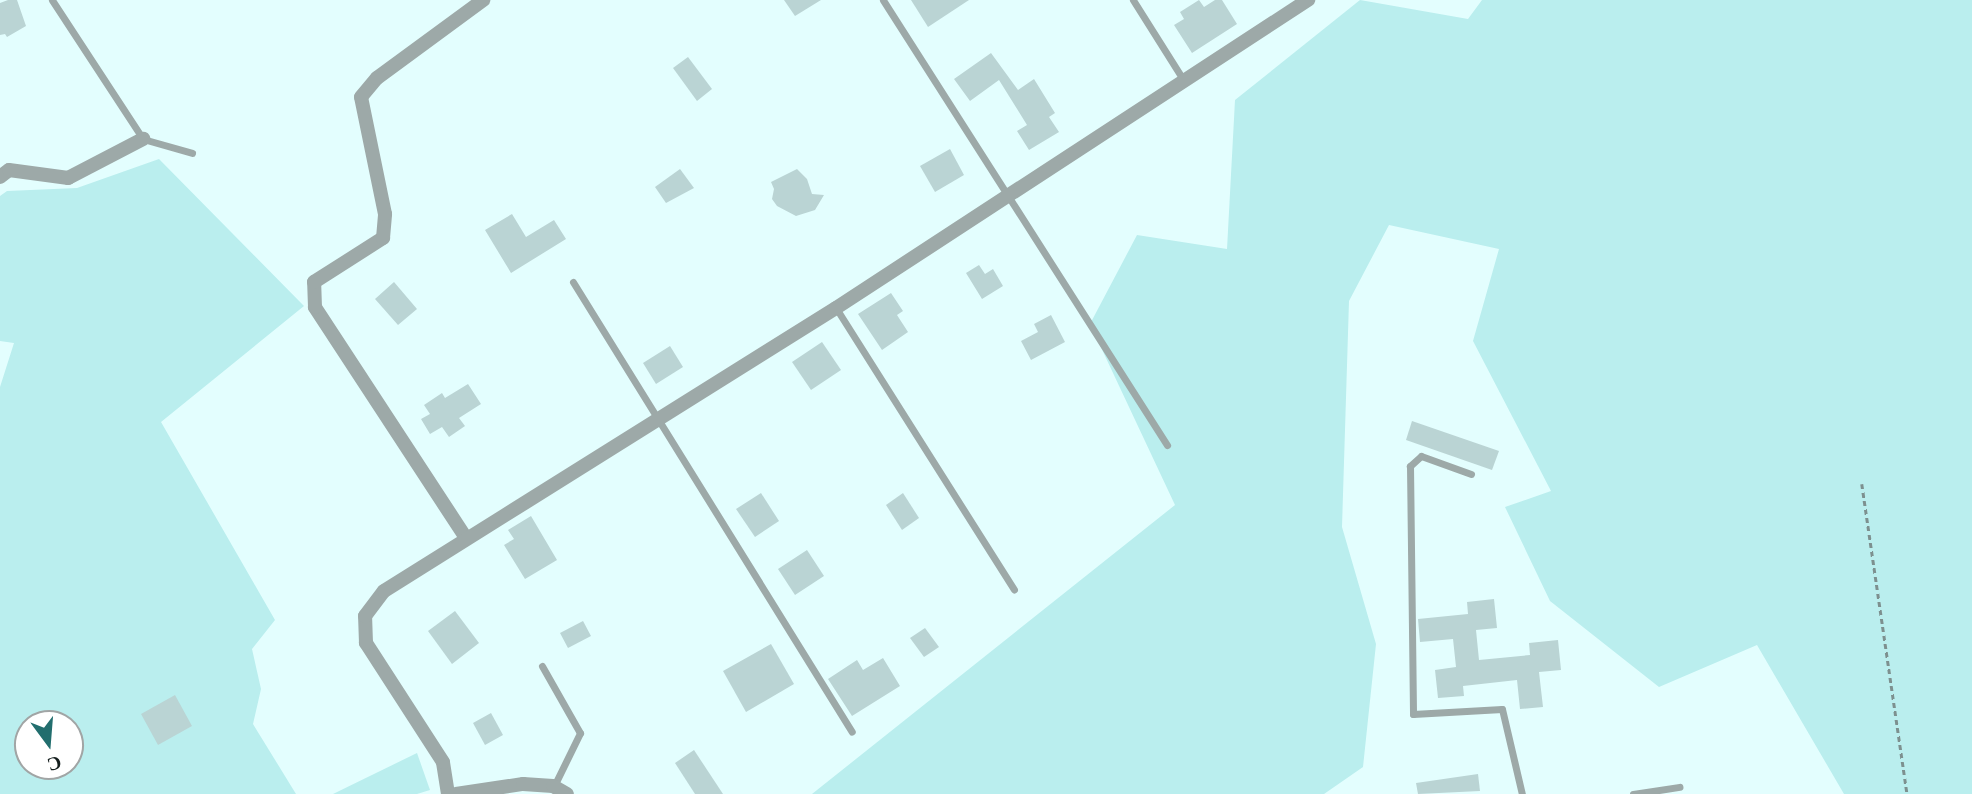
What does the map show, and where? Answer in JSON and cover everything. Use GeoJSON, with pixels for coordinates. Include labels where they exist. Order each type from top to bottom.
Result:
{"type":"FeatureCollection","features":[{"type":"Feature","properties":{"kind":"street"},"geometry":{"type":"LineString","coordinates":[[466,538],[315,307],[314,282],[383,238],[385,214],[361,97],[377,78],[483,0]]}},
{"type":"Feature","properties":{"kind":"street"},"geometry":{"type":"LineString","coordinates":[[448,794],[443,762],[366,643],[365,616],[384,591],[836,308],[1308,0]]}},
{"type":"Feature","properties":{"kind":"street"},"geometry":{"type":"LineString","coordinates":[[0,177],[9,170],[68,178],[143,139]]}},
{"type":"Feature","properties":{"kind":"street"},"geometry":{"type":"LineString","coordinates":[[456,794],[523,784],[553,786],[567,794]]}},
{"type":"Feature","properties":{"kind":"lane"},"geometry":{"type":"LineString","coordinates":[[52,0],[143,139],[192,153]]}},
{"type":"Feature","properties":{"kind":"lane"},"geometry":{"type":"LineString","coordinates":[[883,0],[1167,445]]}},
{"type":"Feature","properties":{"kind":"lane"},"geometry":{"type":"LineString","coordinates":[[1133,0],[1184,81]]}},
{"type":"Feature","properties":{"kind":"lane"},"geometry":{"type":"LineString","coordinates":[[573,282],[852,732]]}},
{"type":"Feature","properties":{"kind":"lane"},"geometry":{"type":"LineString","coordinates":[[836,308],[1014,590]]}},
{"type":"Feature","properties":{"kind":"lane"},"geometry":{"type":"LineString","coordinates":[[1471,474],[1420,456],[1410,466],[1413,714],[1502,709],[1522,794]]}},
{"type":"Feature","properties":{"kind":"lane"},"geometry":{"type":"LineString","coordinates":[[542,666],[580,733],[553,786]]}},
{"type":"Feature","properties":{"kind":"lane"},"geometry":{"type":"LineString","coordinates":[[1633,794],[1679,788]]}},
{"type":"Feature","properties":{"kind":"path"},"geometry":{"type":"LineString","coordinates":[[1862,484],[1907,794]]}},
{"type":"Feature","properties":{"kind":"shaded area"},"geometry":{"type":"Polygon","coordinates":[[[1360,0],[1468,19],[1482,0],[1972,0],[1972,794],[1844,794],[1757,645],[1659,687],[1550,601],[1505,507],[1551,491],[1473,341],[1499,249],[1389,225],[1349,301],[1342,527],[1376,644],[1363,767],[1324,794],[812,794],[1175,505],[1090,324],[1137,235],[1227,249],[1235,100],[1360,0]]]}},
{"type":"Feature","properties":{"kind":"shaded area"},"geometry":{"type":"Polygon","coordinates":[[[159,159],[304,306],[161,422],[275,620],[252,649],[261,689],[253,724],[296,794],[0,794],[0,387],[14,343],[0,341],[0,196],[7,191],[77,188],[159,159]]]}},
{"type":"Feature","properties":{"kind":"shaded area"},"geometry":{"type":"Polygon","coordinates":[[[417,753],[430,790],[417,794],[333,794],[417,753]]]}},
{"type":"Feature","properties":{"kind":"building"},"geometry":{"type":"Polygon","coordinates":[[[17,0],[26,26],[7,37],[5,34],[0,35],[0,3],[17,0]]]}},
{"type":"Feature","properties":{"kind":"building"},"geometry":{"type":"Polygon","coordinates":[[[784,0],[821,0],[795,16],[784,0]]]}},
{"type":"Feature","properties":{"kind":"building"},"geometry":{"type":"Polygon","coordinates":[[[911,0],[969,0],[928,27],[911,0]]]}},
{"type":"Feature","properties":{"kind":"building"},"geometry":{"type":"Polygon","coordinates":[[[1199,0],[1204,7],[1215,0],[1222,0],[1237,24],[1192,53],[1174,25],[1184,19],[1180,12],[1199,0]]]}},
{"type":"Feature","properties":{"kind":"building"},"geometry":{"type":"Polygon","coordinates":[[[991,53],[1018,90],[1034,79],[1055,113],[1049,117],[1059,132],[1029,150],[1017,131],[1027,125],[999,80],[970,101],[954,79],[991,53]]]}},
{"type":"Feature","properties":{"kind":"building"},"geometry":{"type":"Polygon","coordinates":[[[688,57],[712,89],[697,101],[673,68],[688,57]]]}},
{"type":"Feature","properties":{"kind":"building"},"geometry":{"type":"Polygon","coordinates":[[[950,149],[964,175],[935,192],[920,166],[950,149]]]}},
{"type":"Feature","properties":{"kind":"building"},"geometry":{"type":"Polygon","coordinates":[[[680,169],[694,188],[666,203],[655,187],[680,169]]]}},
{"type":"Feature","properties":{"kind":"building"},"geometry":{"type":"Polygon","coordinates":[[[797,169],[807,179],[812,194],[824,195],[815,210],[796,216],[777,206],[772,199],[774,189],[771,182],[797,169]]]}},
{"type":"Feature","properties":{"kind":"building"},"geometry":{"type":"Polygon","coordinates":[[[512,214],[526,237],[554,220],[566,239],[511,273],[485,230],[512,214]]]}},
{"type":"Feature","properties":{"kind":"building"},"geometry":{"type":"Polygon","coordinates":[[[979,265],[985,274],[993,269],[1003,286],[982,299],[966,273],[979,265]]]}},
{"type":"Feature","properties":{"kind":"building"},"geometry":{"type":"Polygon","coordinates":[[[394,282],[417,309],[398,325],[375,299],[394,282]]]}},
{"type":"Feature","properties":{"kind":"building"},"geometry":{"type":"Polygon","coordinates":[[[891,293],[903,311],[897,315],[908,332],[882,350],[858,314],[891,293]]]}},
{"type":"Feature","properties":{"kind":"building"},"geometry":{"type":"Polygon","coordinates":[[[1051,315],[1065,342],[1031,360],[1021,341],[1038,332],[1034,324],[1051,315]]]}},
{"type":"Feature","properties":{"kind":"building"},"geometry":{"type":"Polygon","coordinates":[[[822,342],[841,370],[811,390],[792,362],[822,342]]]}},
{"type":"Feature","properties":{"kind":"building"},"geometry":{"type":"Polygon","coordinates":[[[670,346],[683,367],[656,384],[643,363],[670,346]]]}},
{"type":"Feature","properties":{"kind":"building"},"geometry":{"type":"Polygon","coordinates":[[[468,384],[481,404],[459,418],[465,426],[449,437],[442,427],[430,434],[421,419],[430,414],[424,405],[442,393],[445,398],[468,384]]]}},
{"type":"Feature","properties":{"kind":"building"},"geometry":{"type":"Polygon","coordinates":[[[1412,421],[1499,451],[1492,470],[1406,440],[1412,421]]]}},
{"type":"Feature","properties":{"kind":"building"},"geometry":{"type":"Polygon","coordinates":[[[761,493],[779,521],[755,537],[736,509],[761,493]]]}},
{"type":"Feature","properties":{"kind":"building"},"geometry":{"type":"Polygon","coordinates":[[[903,493],[919,518],[902,530],[886,505],[903,493]]]}},
{"type":"Feature","properties":{"kind":"building"},"geometry":{"type":"Polygon","coordinates":[[[531,516],[557,560],[525,579],[504,545],[514,539],[508,530],[531,516]]]}},
{"type":"Feature","properties":{"kind":"building"},"geometry":{"type":"Polygon","coordinates":[[[807,550],[824,576],[795,595],[778,569],[807,550]]]}},
{"type":"Feature","properties":{"kind":"building"},"geometry":{"type":"Polygon","coordinates":[[[1494,599],[1497,628],[1476,630],[1479,660],[1530,655],[1529,643],[1558,640],[1561,670],[1539,672],[1543,707],[1520,709],[1517,680],[1463,686],[1464,696],[1438,698],[1435,670],[1456,667],[1453,639],[1420,642],[1418,619],[1468,614],[1467,602],[1494,599]]]}},
{"type":"Feature","properties":{"kind":"building"},"geometry":{"type":"Polygon","coordinates":[[[455,611],[479,643],[452,664],[428,631],[455,611]]]}},
{"type":"Feature","properties":{"kind":"building"},"geometry":{"type":"Polygon","coordinates":[[[583,621],[591,636],[568,648],[560,633],[583,621]]]}},
{"type":"Feature","properties":{"kind":"building"},"geometry":{"type":"Polygon","coordinates":[[[925,628],[939,647],[924,657],[910,638],[925,628]]]}},
{"type":"Feature","properties":{"kind":"building"},"geometry":{"type":"Polygon","coordinates":[[[771,644],[794,684],[746,712],[723,671],[771,644]]]}},
{"type":"Feature","properties":{"kind":"building"},"geometry":{"type":"Polygon","coordinates":[[[883,658],[900,686],[852,716],[828,679],[857,660],[863,670],[883,658]]]}},
{"type":"Feature","properties":{"kind":"building"},"geometry":{"type":"Polygon","coordinates":[[[175,695],[192,726],[158,745],[141,714],[175,695]]]}},
{"type":"Feature","properties":{"kind":"building"},"geometry":{"type":"Polygon","coordinates":[[[491,713],[503,735],[485,745],[473,723],[491,713]]]}},
{"type":"Feature","properties":{"kind":"building"},"geometry":{"type":"Polygon","coordinates":[[[694,750],[723,794],[695,794],[675,763],[694,750]]]}},
{"type":"Feature","properties":{"kind":"building"},"geometry":{"type":"Polygon","coordinates":[[[1478,774],[1480,791],[1418,794],[1416,783],[1478,774]]]}}]}
